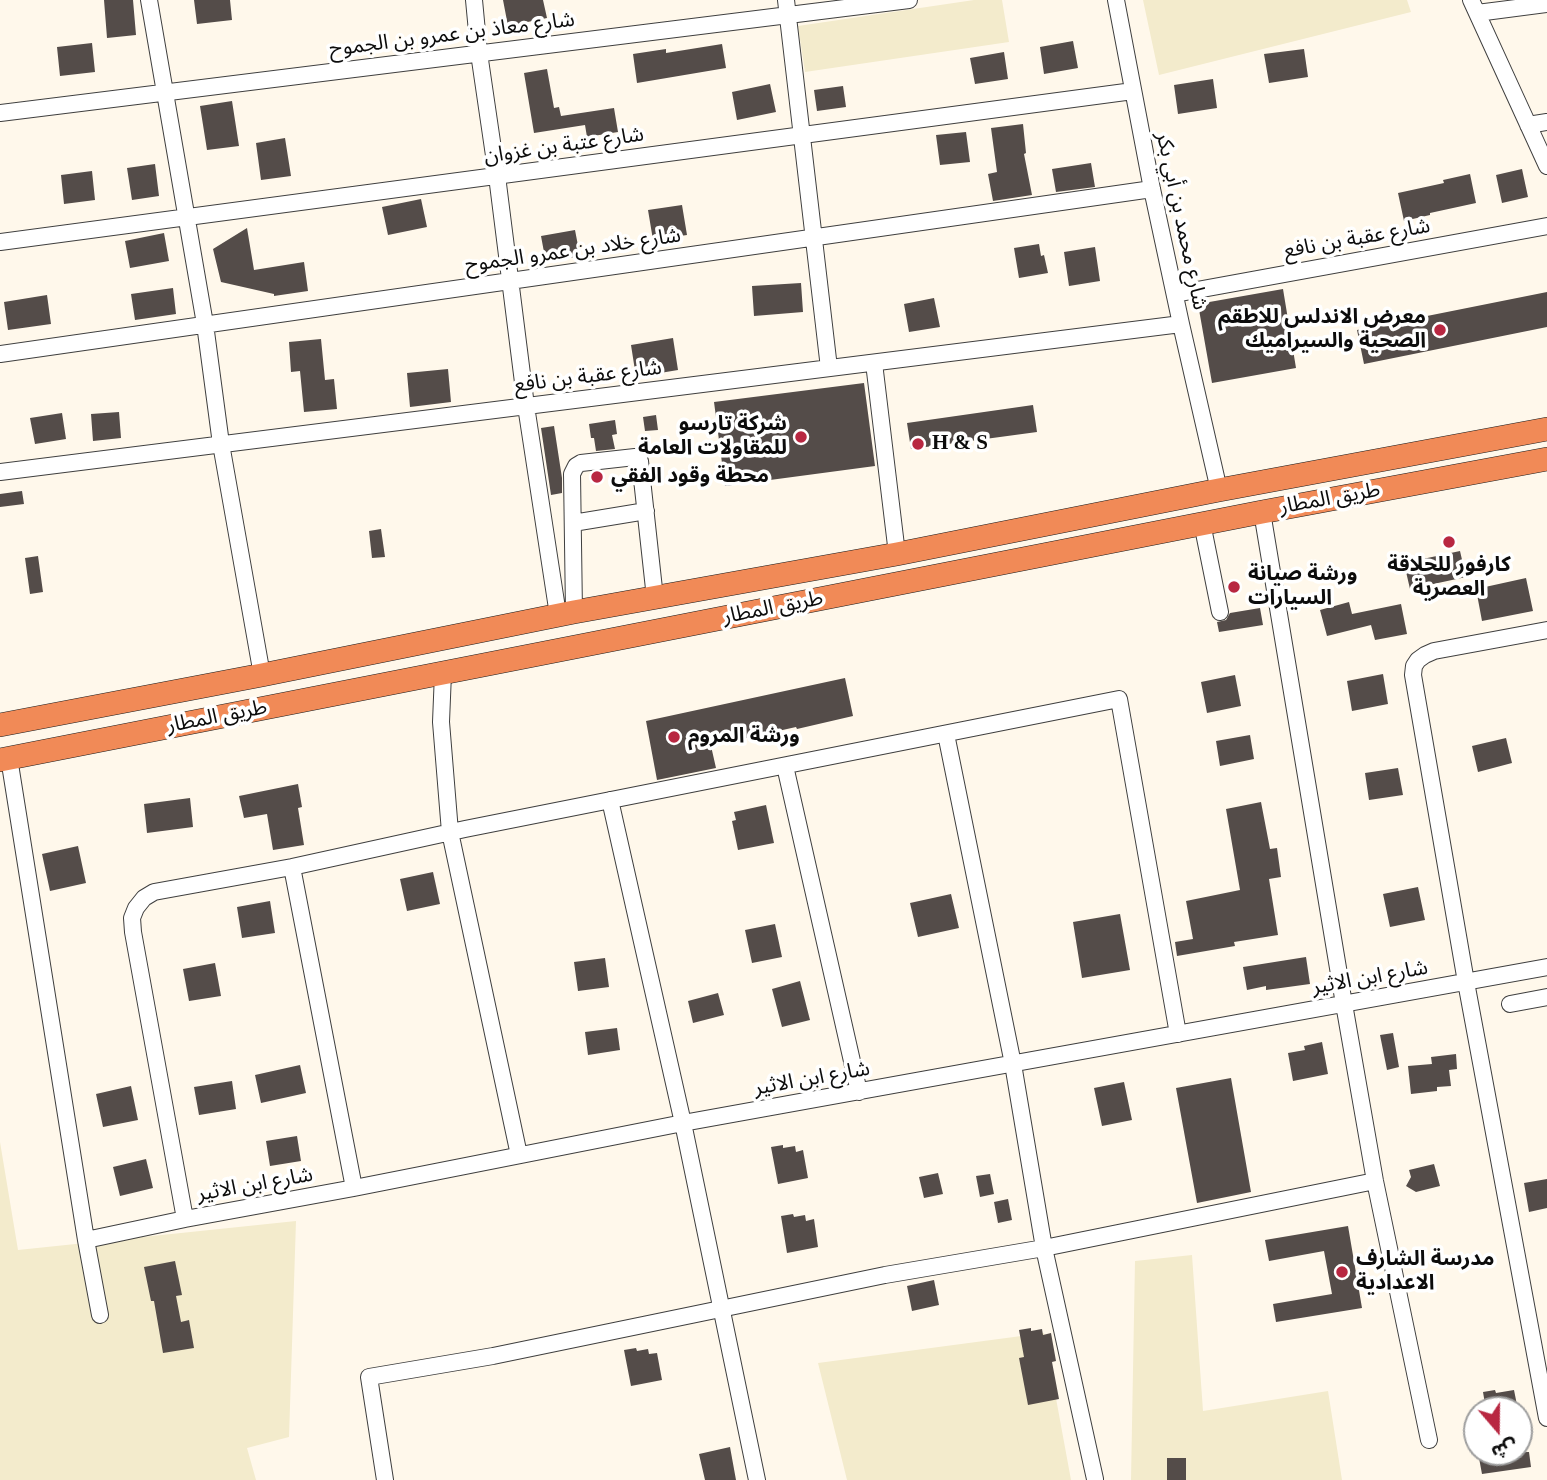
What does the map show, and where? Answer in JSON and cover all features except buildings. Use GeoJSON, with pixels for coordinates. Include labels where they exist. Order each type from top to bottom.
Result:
{"type":"FeatureCollection","features":[{"type":"Feature","properties":{"kind":"highway","name":"طريق المطار"},"geometry":{"type":"LineString","coordinates":[[0,724],[1547,429]]}},
{"type":"Feature","properties":{"kind":"highway","name":"طريق المطار"},"geometry":{"type":"LineString","coordinates":[[4,759],[1202,523],[1547,460]]}},
{"type":"Feature","properties":{"kind":"street"},"geometry":{"type":"LineString","coordinates":[[149,0],[205,324],[221,444],[262,675]]}},
{"type":"Feature","properties":{"kind":"street"},"geometry":{"type":"LineString","coordinates":[[474,0],[526,406],[566,614]]}},
{"type":"Feature","properties":{"kind":"street","name":"شارع معاذ بن عمرو بن الجموح"},"geometry":{"type":"LineString","coordinates":[[0,113],[479,53],[787,8],[909,0]]}},
{"type":"Feature","properties":{"kind":"street","name":"شارع محمد بن أبي بكر"},"geometry":{"type":"LineString","coordinates":[[1116,0],[1152,189],[1219,490]]}},
{"type":"Feature","properties":{"kind":"street"},"geometry":{"type":"LineString","coordinates":[[1547,4],[1474,6],[1547,166]]}},
{"type":"Feature","properties":{"kind":"street"},"geometry":{"type":"LineString","coordinates":[[787,8],[829,368]]}},
{"type":"Feature","properties":{"kind":"street","name":"شارع عتبة بن غزوان"},"geometry":{"type":"LineString","coordinates":[[0,242],[1133,91]]}},
{"type":"Feature","properties":{"kind":"street"},"geometry":{"type":"LineString","coordinates":[[1528,125],[1547,122]]}},
{"type":"Feature","properties":{"kind":"street","name":"شارع خلاد بن عمرو الجموح"},"geometry":{"type":"LineString","coordinates":[[0,354],[1152,189]]}},
{"type":"Feature","properties":{"kind":"street","name":"شارع عقبة بن نافع"},"geometry":{"type":"LineString","coordinates":[[1175,294],[1547,226]]}},
{"type":"Feature","properties":{"kind":"street","name":"شارع عقبة بن نافع"},"geometry":{"type":"LineString","coordinates":[[0,472],[1181,324]]}},
{"type":"Feature","properties":{"kind":"street"},"geometry":{"type":"LineString","coordinates":[[874,363],[897,554]]}},
{"type":"Feature","properties":{"kind":"street"},"geometry":{"type":"LineString","coordinates":[[566,614],[573,523],[573,471],[581,463],[635,457],[639,459],[655,598]]}},
{"type":"Feature","properties":{"kind":"street"},"geometry":{"type":"LineString","coordinates":[[573,523],[646,511]]}},
{"type":"Feature","properties":{"kind":"street"},"geometry":{"type":"LineString","coordinates":[[1262,512],[1344,1004],[1376,1181],[1429,1440]]}},
{"type":"Feature","properties":{"kind":"street"},"geometry":{"type":"LineString","coordinates":[[1202,523],[1220,612]]}},
{"type":"Feature","properties":{"kind":"street"},"geometry":{"type":"LineString","coordinates":[[1547,630],[1433,651],[1418,660],[1413,675],[1466,982],[1547,1418]]}},
{"type":"Feature","properties":{"kind":"street"},"geometry":{"type":"LineString","coordinates":[[443,673],[441,722],[450,832],[519,1155]]}},
{"type":"Feature","properties":{"kind":"street"},"geometry":{"type":"LineString","coordinates":[[184,1219],[133,932],[132,918],[136,908],[144,898],[154,892],[292,867],[450,832],[1119,699],[1178,1034]]}},
{"type":"Feature","properties":{"kind":"street"},"geometry":{"type":"LineString","coordinates":[[946,734],[1013,1064],[1044,1248],[1095,1479]]}},
{"type":"Feature","properties":{"kind":"street"},"geometry":{"type":"LineString","coordinates":[[4,759],[100,1315]]}},
{"type":"Feature","properties":{"kind":"street"},"geometry":{"type":"LineString","coordinates":[[785,766],[859,1092]]}},
{"type":"Feature","properties":{"kind":"street"},"geometry":{"type":"LineString","coordinates":[[610,800],[683,1123],[757,1480]]}},
{"type":"Feature","properties":{"kind":"street"},"geometry":{"type":"LineString","coordinates":[[292,867],[354,1188]]}},
{"type":"Feature","properties":{"kind":"street","name":"شارع ابن الاثير"},"geometry":{"type":"LineString","coordinates":[[86,1240],[683,1123],[1547,967]]}},
{"type":"Feature","properties":{"kind":"street"},"geometry":{"type":"LineString","coordinates":[[1510,1004],[1547,997]]}},
{"type":"Feature","properties":{"kind":"street"},"geometry":{"type":"LineString","coordinates":[[384,1480],[369,1377],[493,1356],[885,1275],[1044,1248],[1376,1181]]}},
{"type":"Feature","properties":{"kind":"shaded area"},"geometry":{"type":"Polygon","coordinates":[[[974,0],[1002,0],[1009,42],[805,72],[798,26],[974,0]]]}},
{"type":"Feature","properties":{"kind":"shaded area"},"geometry":{"type":"Polygon","coordinates":[[[1143,0],[1407,0],[1411,12],[1159,75],[1143,0]]]}},
{"type":"Feature","properties":{"kind":"shaded area"},"geometry":{"type":"Polygon","coordinates":[[[0,1142],[18,1250],[296,1221],[289,1437],[247,1448],[256,1480],[0,1480],[0,1142]]]}},
{"type":"Feature","properties":{"kind":"shaded area"},"geometry":{"type":"Polygon","coordinates":[[[1192,1255],[1203,1411],[1328,1391],[1342,1480],[1131,1480],[1135,1261],[1192,1255]]]}},
{"type":"Feature","properties":{"kind":"shaded area"},"geometry":{"type":"Polygon","coordinates":[[[1044,1333],[1071,1480],[847,1480],[818,1363],[1044,1333]]]}},
{"type":"Feature","properties":{"kind":"place","name":"معرض الاندلس للاطقم الصحية والسيراميك"},"geometry":{"type":"Point","coordinates":[1440,330]}},
{"type":"Feature","properties":{"kind":"place","name":"شركة تارسو للمقاولات العامة"},"geometry":{"type":"Point","coordinates":[801,437]}},
{"type":"Feature","properties":{"kind":"place","name":"H & S"},"geometry":{"type":"Point","coordinates":[918,444]}},
{"type":"Feature","properties":{"kind":"place","name":"محطة وقود الفقي"},"geometry":{"type":"Point","coordinates":[597,477]}},
{"type":"Feature","properties":{"kind":"place","name":"كارفور للحلاقة العصرية"},"geometry":{"type":"Point","coordinates":[1449,542]}},
{"type":"Feature","properties":{"kind":"place","name":"ورشة صيانة السيارات"},"geometry":{"type":"Point","coordinates":[1234,587]}},
{"type":"Feature","properties":{"kind":"place","name":"ورشة المروم"},"geometry":{"type":"Point","coordinates":[674,737]}},
{"type":"Feature","properties":{"kind":"place","name":"مدرسة الشارف الاعدادية"},"geometry":{"type":"Point","coordinates":[1342,1272]}}]}
